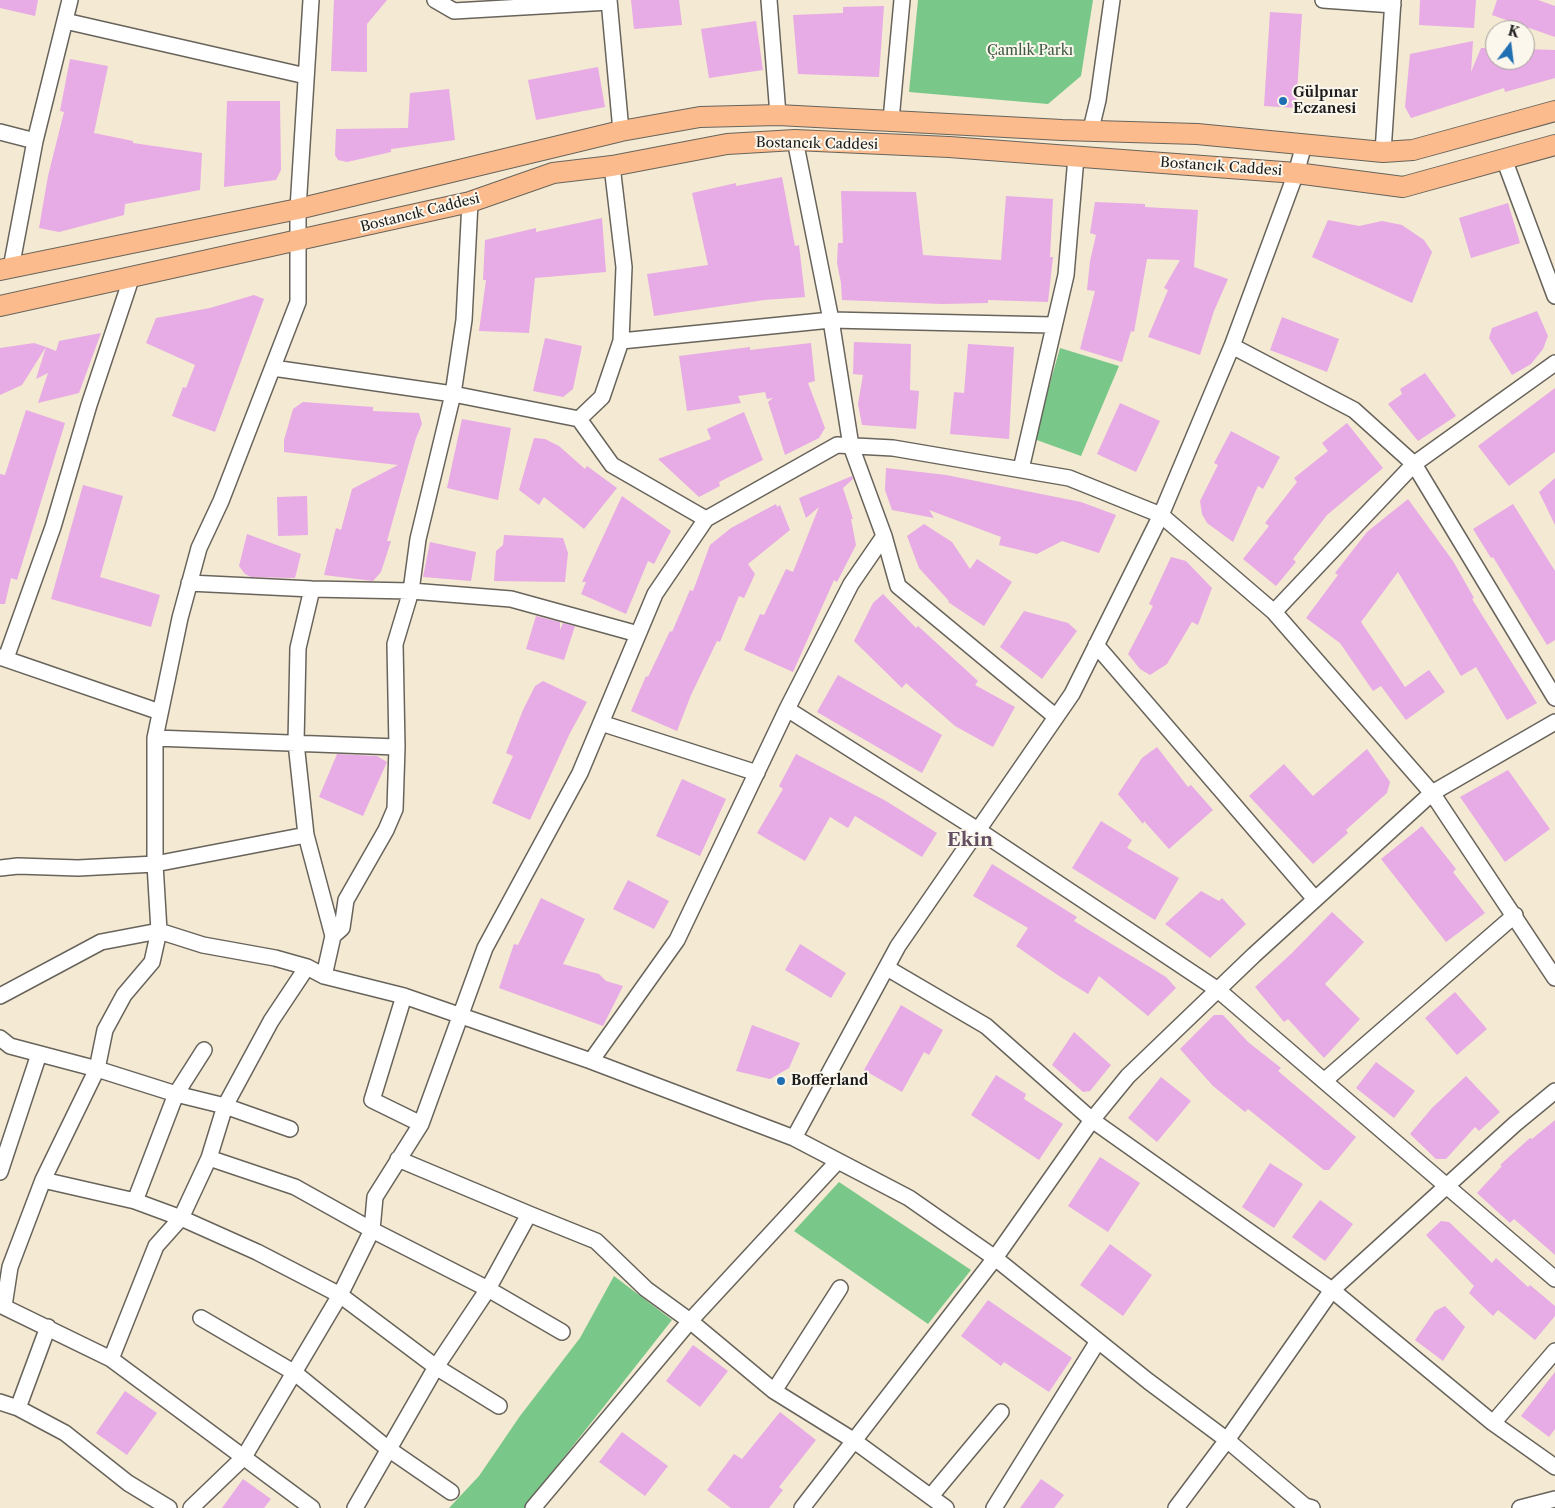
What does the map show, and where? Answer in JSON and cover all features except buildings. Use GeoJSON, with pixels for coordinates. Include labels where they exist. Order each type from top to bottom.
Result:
{"type":"FeatureCollection","features":[{"type":"Feature","properties":{"kind":"main road","name":"Bostancık Caddesi"},"geometry":{"type":"LineString","coordinates":[[5,269],[298,209],[622,131],[700,118],[778,115],[1062,130],[1091,129],[1197,134],[1382,152],[1414,150],[1555,111]]}},
{"type":"Feature","properties":{"kind":"main road","name":"Bostancık Caddesi"},"geometry":{"type":"LineString","coordinates":[[0,306],[132,276],[298,242],[470,202],[553,173],[612,166],[727,144],[795,140],[949,147],[1296,173],[1403,186],[1555,145]]}},
{"type":"Feature","properties":{"kind":"street"},"geometry":{"type":"LineString","coordinates":[[5,269],[70,0]]}},
{"type":"Feature","properties":{"kind":"street"},"geometry":{"type":"LineString","coordinates":[[311,0],[298,209],[298,302],[221,501],[199,548],[189,583],[160,712],[155,738],[155,864],[159,932],[152,962],[124,995],[105,1030],[97,1069],[43,1180],[10,1267],[2,1306],[48,1327],[111,1360],[312,1508]]}},
{"type":"Feature","properties":{"kind":"street"},"geometry":{"type":"LineString","coordinates":[[435,0],[454,11],[609,1],[622,131]]}},
{"type":"Feature","properties":{"kind":"street"},"geometry":{"type":"LineString","coordinates":[[769,0],[778,115]]}},
{"type":"Feature","properties":{"kind":"street"},"geometry":{"type":"LineString","coordinates":[[891,120],[902,0]]}},
{"type":"Feature","properties":{"kind":"street"},"geometry":{"type":"LineString","coordinates":[[1091,129],[1098,100],[1112,0]]}},
{"type":"Feature","properties":{"kind":"street"},"geometry":{"type":"LineString","coordinates":[[1323,0],[1393,3],[1382,152]]}},
{"type":"Feature","properties":{"kind":"street"},"geometry":{"type":"LineString","coordinates":[[65,21],[306,76]]}},
{"type":"Feature","properties":{"kind":"street"},"geometry":{"type":"LineString","coordinates":[[0,132],[35,141]]}},
{"type":"Feature","properties":{"kind":"street"},"geometry":{"type":"LineString","coordinates":[[795,140],[831,320],[851,446],[884,536],[898,586],[1056,717]]}},
{"type":"Feature","properties":{"kind":"street"},"geometry":{"type":"LineString","coordinates":[[794,1138],[898,946],[1072,694],[1161,515],[1232,346],[1296,173],[1304,145]]}},
{"type":"Feature","properties":{"kind":"street"},"geometry":{"type":"LineString","coordinates":[[1021,469],[1052,325],[1066,275],[1076,157]]}},
{"type":"Feature","properties":{"kind":"street"},"geometry":{"type":"LineString","coordinates":[[1504,160],[1555,296]]}},
{"type":"Feature","properties":{"kind":"street"},"geometry":{"type":"LineString","coordinates":[[579,419],[602,397],[621,340],[624,267],[612,166]]}},
{"type":"Feature","properties":{"kind":"street"},"geometry":{"type":"LineString","coordinates":[[333,936],[342,928],[346,900],[386,830],[395,809],[397,747],[395,644],[411,591],[418,539],[453,394],[464,320],[470,202]]}},
{"type":"Feature","properties":{"kind":"street"},"geometry":{"type":"LineString","coordinates":[[132,276],[89,405],[53,527],[3,658],[160,712]]}},
{"type":"Feature","properties":{"kind":"street"},"geometry":{"type":"LineString","coordinates":[[621,340],[831,320],[1052,325]]}},
{"type":"Feature","properties":{"kind":"street"},"geometry":{"type":"LineString","coordinates":[[1232,346],[1354,410],[1414,464],[1555,698]]}},
{"type":"Feature","properties":{"kind":"street"},"geometry":{"type":"LineString","coordinates":[[1274,612],[1414,464],[1555,363]]}},
{"type":"Feature","properties":{"kind":"street"},"geometry":{"type":"LineString","coordinates":[[273,368],[453,394],[579,419],[612,464],[706,519]]}},
{"type":"Feature","properties":{"kind":"street"},"geometry":{"type":"LineString","coordinates":[[191,1508],[244,1457],[296,1373],[340,1295],[372,1230],[375,1196],[421,1124],[485,948],[580,773],[655,594],[706,519],[837,445],[893,448],[1069,478],[1161,515],[1274,612],[1432,793],[1552,969]]}},
{"type":"Feature","properties":{"kind":"street"},"geometry":{"type":"LineString","coordinates":[[591,1061],[677,940],[787,709],[851,584],[884,536]]}},
{"type":"Feature","properties":{"kind":"street"},"geometry":{"type":"LineString","coordinates":[[189,583],[312,589],[411,591],[511,599],[638,634]]}},
{"type":"Feature","properties":{"kind":"street"},"geometry":{"type":"LineString","coordinates":[[312,589],[298,648],[296,743],[306,835],[333,936],[324,976]]}},
{"type":"Feature","properties":{"kind":"street"},"geometry":{"type":"LineString","coordinates":[[1096,645],[1316,899]]}},
{"type":"Feature","properties":{"kind":"street"},"geometry":{"type":"LineString","coordinates":[[787,709],[978,830],[1218,990],[1555,1279]]}},
{"type":"Feature","properties":{"kind":"street"},"geometry":{"type":"LineString","coordinates":[[802,1508],[995,1258],[1092,1120],[1128,1076],[1218,990],[1432,793],[1555,722]]}},
{"type":"Feature","properties":{"kind":"street"},"geometry":{"type":"LineString","coordinates":[[601,723],[757,773]]}},
{"type":"Feature","properties":{"kind":"street"},"geometry":{"type":"LineString","coordinates":[[155,738],[397,747]]}},
{"type":"Feature","properties":{"kind":"street"},"geometry":{"type":"LineString","coordinates":[[0,868],[18,866],[78,868],[155,864],[306,835]]}},
{"type":"Feature","properties":{"kind":"street"},"geometry":{"type":"LineString","coordinates":[[1324,1081],[1514,915]]}},
{"type":"Feature","properties":{"kind":"street"},"geometry":{"type":"LineString","coordinates":[[0,996],[100,942],[159,932],[203,945],[275,958],[307,967],[324,976],[404,996],[591,1061],[794,1138],[909,1198],[995,1258],[1226,1440],[1305,1506],[1312,1508]]}},
{"type":"Feature","properties":{"kind":"street"},"geometry":{"type":"LineString","coordinates":[[111,1360],[156,1246],[181,1218],[209,1158],[226,1106],[271,1021],[307,967]]}},
{"type":"Feature","properties":{"kind":"street"},"geometry":{"type":"LineString","coordinates":[[887,968],[986,1026],[1092,1120],[1332,1290],[1493,1422],[1555,1468]]}},
{"type":"Feature","properties":{"kind":"street"},"geometry":{"type":"LineString","coordinates":[[404,996],[372,1100],[421,1124]]}},
{"type":"Feature","properties":{"kind":"street"},"geometry":{"type":"LineString","coordinates":[[0,1038],[10,1046],[97,1069],[176,1094],[226,1106],[290,1129]]}},
{"type":"Feature","properties":{"kind":"street"},"geometry":{"type":"LineString","coordinates":[[135,1200],[176,1094],[204,1050]]}},
{"type":"Feature","properties":{"kind":"street"},"geometry":{"type":"LineString","coordinates":[[0,1172],[39,1054]]}},
{"type":"Feature","properties":{"kind":"street"},"geometry":{"type":"LineString","coordinates":[[1176,1508],[1332,1290],[1555,1091]]}},
{"type":"Feature","properties":{"kind":"street"},"geometry":{"type":"LineString","coordinates":[[209,1158],[296,1187],[372,1230],[488,1289],[562,1332]]}},
{"type":"Feature","properties":{"kind":"street"},"geometry":{"type":"LineString","coordinates":[[398,1158],[596,1241],[646,1289],[690,1321],[774,1390],[853,1440],[946,1508]]}},
{"type":"Feature","properties":{"kind":"street"},"geometry":{"type":"LineString","coordinates":[[533,1508],[690,1321],[838,1161]]}},
{"type":"Feature","properties":{"kind":"street"},"geometry":{"type":"LineString","coordinates":[[43,1180],[135,1200],[257,1252],[340,1295],[436,1367],[499,1406]]}},
{"type":"Feature","properties":{"kind":"street"},"geometry":{"type":"LineString","coordinates":[[355,1508],[387,1448],[436,1367],[488,1289],[529,1214]]}},
{"type":"Feature","properties":{"kind":"street"},"geometry":{"type":"LineString","coordinates":[[774,1390],[840,1288]]}},
{"type":"Feature","properties":{"kind":"street"},"geometry":{"type":"LineString","coordinates":[[200,1318],[296,1373],[387,1448],[451,1492]]}},
{"type":"Feature","properties":{"kind":"street"},"geometry":{"type":"LineString","coordinates":[[18,1408],[48,1327]]}},
{"type":"Feature","properties":{"kind":"street"},"geometry":{"type":"LineString","coordinates":[[994,1508],[1098,1341]]}},
{"type":"Feature","properties":{"kind":"street"},"geometry":{"type":"LineString","coordinates":[[1493,1422],[1555,1351]]}},
{"type":"Feature","properties":{"kind":"street"},"geometry":{"type":"LineString","coordinates":[[0,1402],[18,1408],[65,1433],[128,1483],[170,1508]]}},
{"type":"Feature","properties":{"kind":"street"},"geometry":{"type":"LineString","coordinates":[[931,1496],[1001,1412]]}},
{"type":"Feature","properties":{"kind":"street"},"geometry":{"type":"LineString","coordinates":[[1520,1508],[1555,1499]]}},
{"type":"Feature","properties":{"kind":"green space","name":"Çamlık Parkı"},"geometry":{"type":"Polygon","coordinates":[[[918,0],[1093,0],[1081,76],[1048,104],[909,92],[918,0]]]}},
{"type":"Feature","properties":{"kind":"green space"},"geometry":{"type":"Polygon","coordinates":[[[1060,348],[1119,366],[1081,456],[1034,439],[1060,348]]]}},
{"type":"Feature","properties":{"kind":"green space"},"geometry":{"type":"Polygon","coordinates":[[[839,1182],[971,1270],[928,1324],[794,1231],[839,1182]]]}},
{"type":"Feature","properties":{"kind":"green space"},"geometry":{"type":"Polygon","coordinates":[[[614,1276],[672,1320],[524,1508],[449,1508],[479,1476],[520,1416],[580,1338],[614,1276]]]}},
{"type":"Feature","properties":{"kind":"place","name":"Gülpınar Eczanesi"},"geometry":{"type":"Point","coordinates":[1283,101]}},
{"type":"Feature","properties":{"kind":"place","name":"Bofferland"},"geometry":{"type":"Point","coordinates":[781,1081]}},
{"type":"Feature","properties":{"kind":"district","name":"Ekin"},"geometry":{"type":"Point","coordinates":[970,841]}}]}
